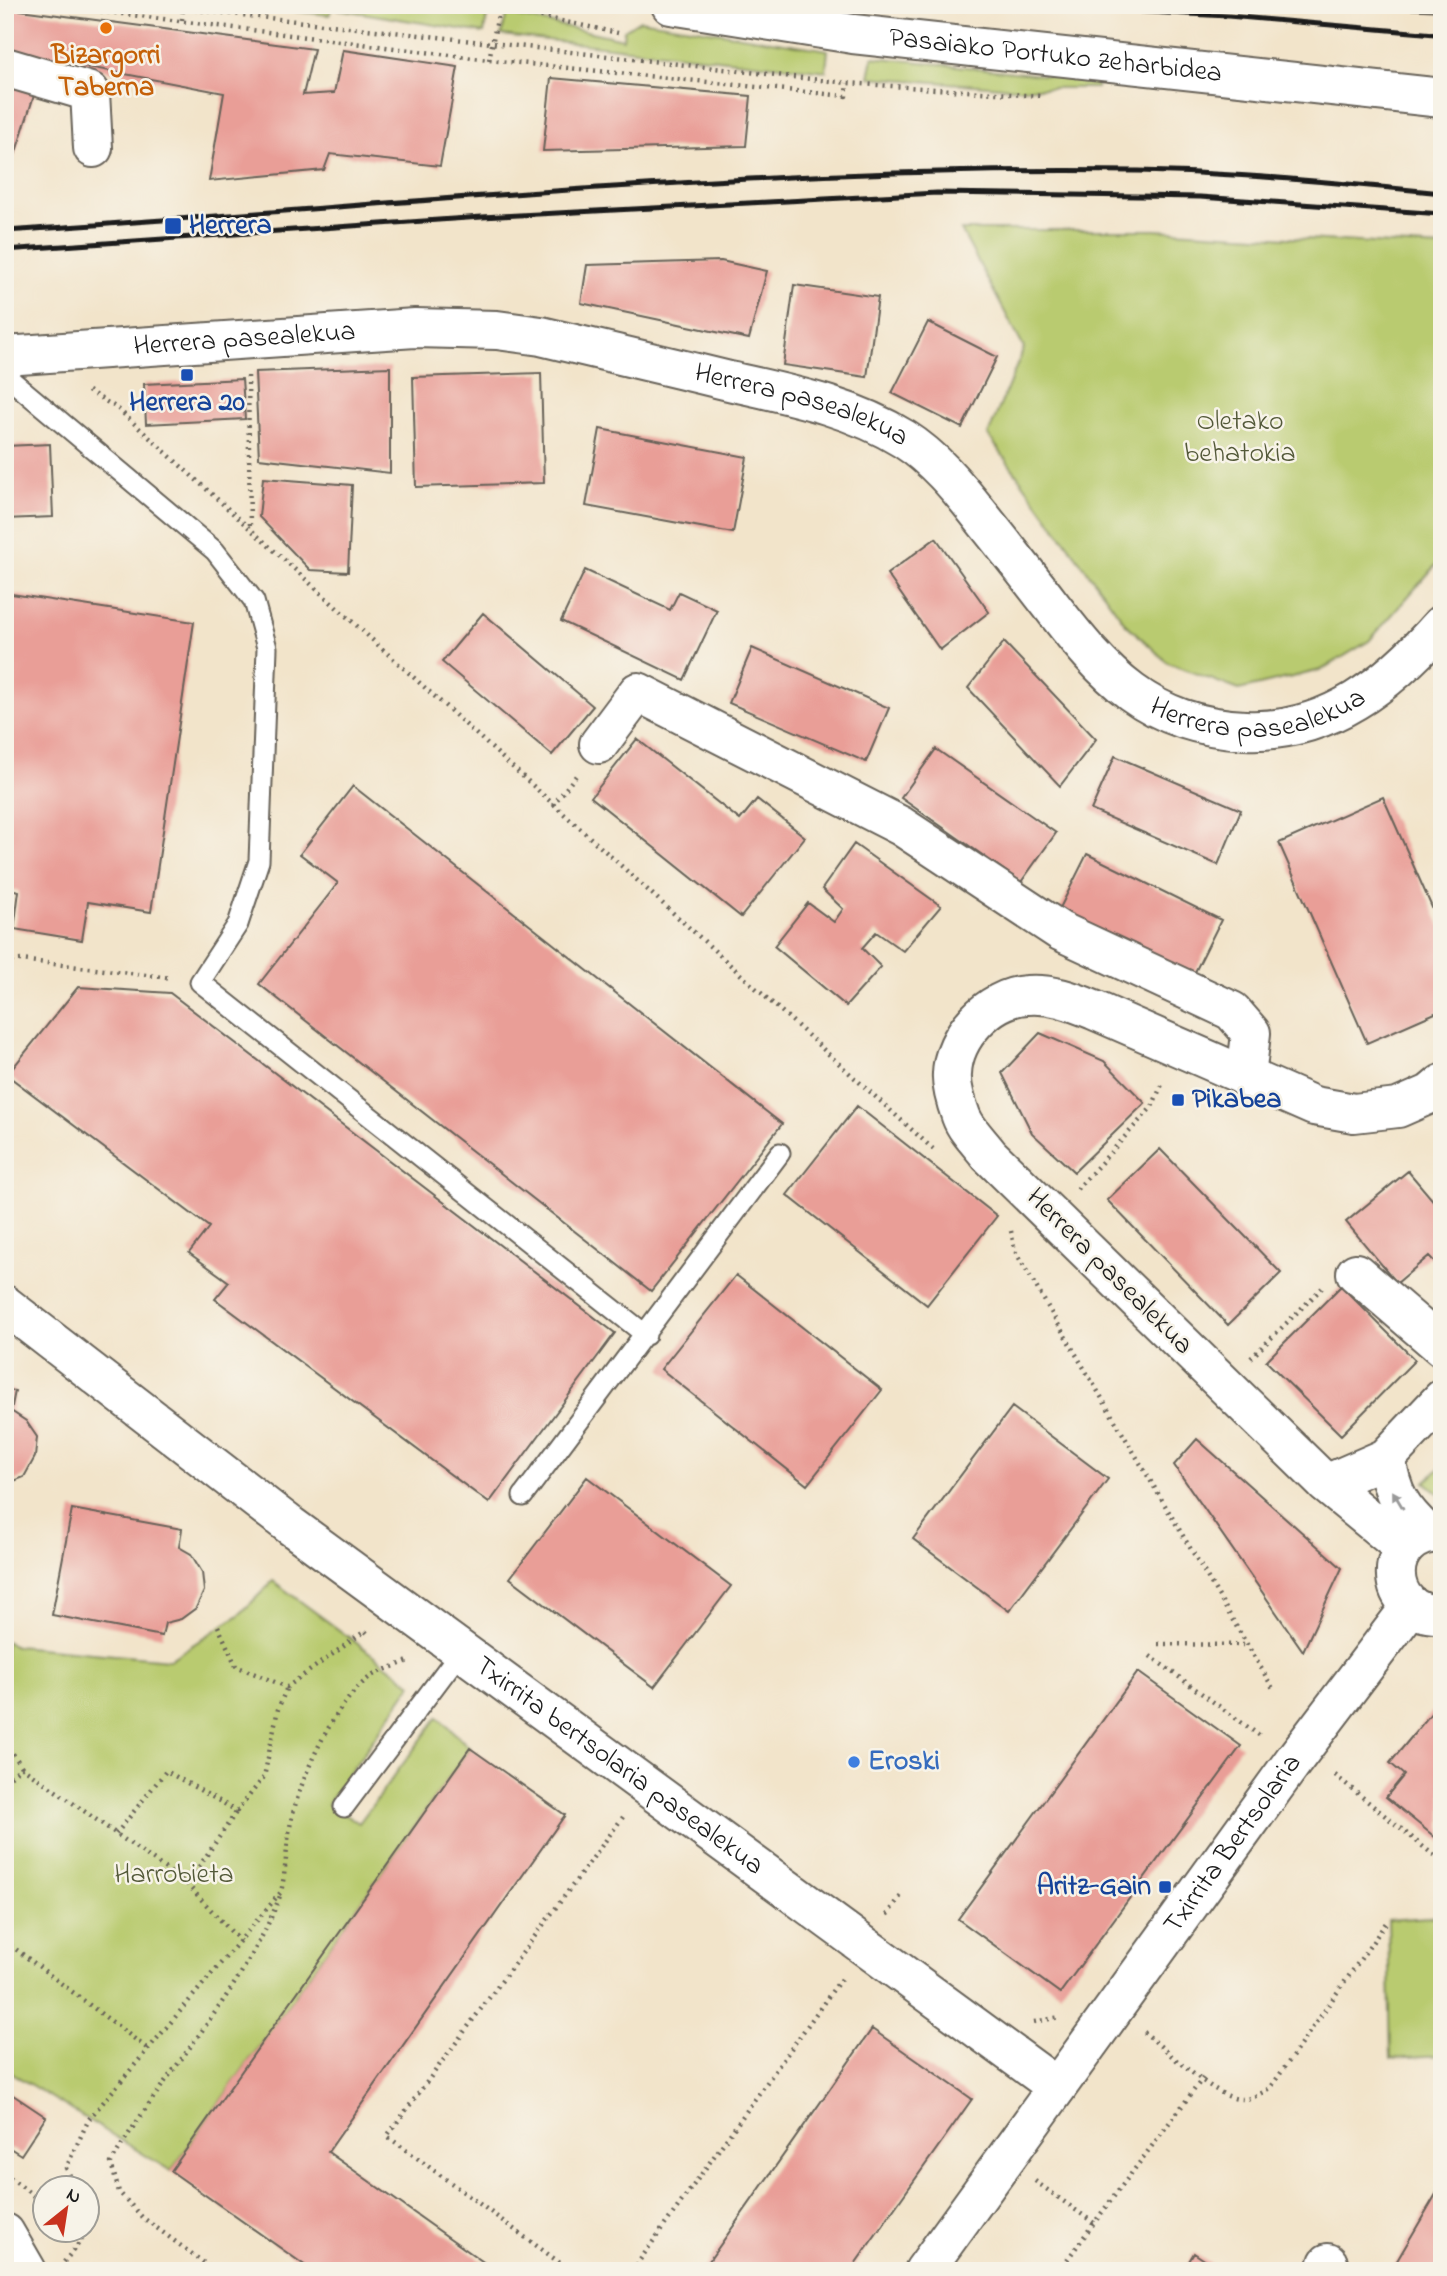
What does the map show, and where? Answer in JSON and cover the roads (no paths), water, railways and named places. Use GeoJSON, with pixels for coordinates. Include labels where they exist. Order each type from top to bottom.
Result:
{"type":"FeatureCollection","features":[{"type":"Feature","properties":{"kind":"street","name":"Pasaiako Portuko zeharbidea"},"geometry":{"type":"LineString","coordinates":[[671,5],[853,34],[1442,98]]}},
{"type":"Feature","properties":{"kind":"street"},"geometry":{"type":"LineString","coordinates":[[5,67],[90,92],[93,148]]}},
{"type":"Feature","properties":{"kind":"street","name":"Herrera pasealekua"},"geometry":{"type":"LineString","coordinates":[[5,356],[415,328],[497,330],[541,336],[800,397],[872,421],[905,440],[937,465],[1079,643],[1116,683],[1147,704],[1184,719],[1224,729],[1290,727],[1325,717],[1362,698],[1399,670],[1442,624]]}},
{"type":"Feature","properties":{"kind":"street"},"geometry":{"type":"LineString","coordinates":[[599,744],[638,692],[901,826],[1060,931],[1232,1011],[1251,1033],[1246,1078]]}},
{"type":"Feature","properties":{"kind":"street","name":"Herrera pasealekua"},"geometry":{"type":"LineString","coordinates":[[1424,1538],[1326,1484],[1224,1385],[989,1155],[962,1119],[951,1077],[955,1054],[974,1022],[1003,999],[1027,995],[1058,996],[1314,1106],[1354,1113],[1398,1108],[1430,1094],[1442,1084]]}},
{"type":"Feature","properties":{"kind":"street"},"geometry":{"type":"LineString","coordinates":[[1341,1278],[1442,1347]]}},
{"type":"Feature","properties":{"kind":"street","name":"Txirrita bertsolaria pasealekua"},"geometry":{"type":"LineString","coordinates":[[5,1305],[291,1526],[1057,2087]]}},
{"type":"Feature","properties":{"kind":"street"},"geometry":{"type":"LineString","coordinates":[[1326,1484],[1386,1458],[1442,1399]]}},
{"type":"Feature","properties":{"kind":"street"},"geometry":{"type":"LineString","coordinates":[[1386,1458],[1391,1488],[1424,1538],[1398,1559],[1396,1584],[1426,1610]]}},
{"type":"Feature","properties":{"kind":"street","name":"Txirrita Bertsolaria"},"geometry":{"type":"LineString","coordinates":[[1057,2087],[1294,1760],[1426,1610]]}},
{"type":"Feature","properties":{"kind":"street"},"geometry":{"type":"LineString","coordinates":[[924,2271],[1057,2087]]}},
{"type":"Feature","properties":{"kind":"street"},"geometry":{"type":"LineString","coordinates":[[5,2233],[27,2271]]}},
{"type":"Feature","properties":{"kind":"lane"},"geometry":{"type":"LineString","coordinates":[[5,375],[215,551],[254,601],[267,648],[259,861],[238,924],[200,982],[646,1335]]}},
{"type":"Feature","properties":{"kind":"lane"},"geometry":{"type":"LineString","coordinates":[[523,1496],[780,1153]]}},
{"type":"Feature","properties":{"kind":"lane"},"geometry":{"type":"LineString","coordinates":[[344,1807],[448,1641]]}},
{"type":"Feature","properties":{"kind":"railway"},"geometry":{"type":"LineString","coordinates":[[1010,5],[1228,16],[1435,34]]}},
{"type":"Feature","properties":{"kind":"railway"},"geometry":{"type":"LineString","coordinates":[[5,231],[572,190],[855,174],[997,171],[1177,172],[1442,193]]}},
{"type":"Feature","properties":{"kind":"railway"},"geometry":{"type":"LineString","coordinates":[[5,250],[482,217],[937,193],[1200,197],[1442,214]]}},
{"type":"Feature","properties":{"kind":"place","name":"Bizargorri Taberna"},"geometry":{"type":"Point","coordinates":[106,28]}},
{"type":"Feature","properties":{"kind":"place","name":"Herrera"},"geometry":{"type":"Point","coordinates":[173,226]}},
{"type":"Feature","properties":{"kind":"place","name":"Herrera 20"},"geometry":{"type":"Point","coordinates":[187,375]}},
{"type":"Feature","properties":{"kind":"place","name":"Pikabea"},"geometry":{"type":"Point","coordinates":[1178,1100]}},
{"type":"Feature","properties":{"kind":"place","name":"Eroski"},"geometry":{"type":"Point","coordinates":[854,1762]}},
{"type":"Feature","properties":{"kind":"place","name":"Aritz-Gain"},"geometry":{"type":"Point","coordinates":[1165,1887]}},
{"type":"Feature","properties":{"kind":"park label","name":"Oletako behatokia"},"geometry":{"type":"Point","coordinates":[1240,438]}},
{"type":"Feature","properties":{"kind":"park label","name":"Harrobieta"},"geometry":{"type":"Point","coordinates":[174,1875]}}]}
